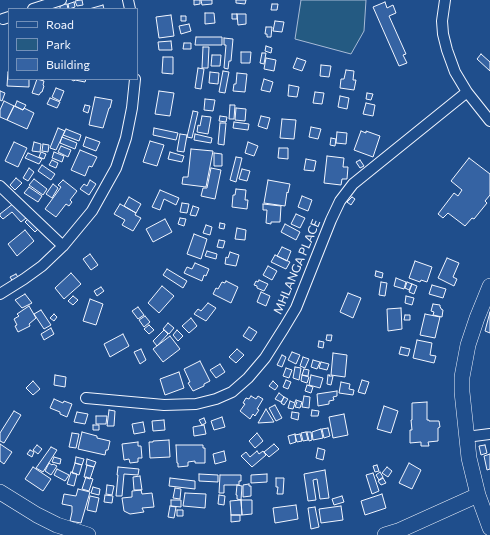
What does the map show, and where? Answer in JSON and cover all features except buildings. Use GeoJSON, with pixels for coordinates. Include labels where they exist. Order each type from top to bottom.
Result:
{"type":"FeatureCollection","features":[{"type":"Feature","properties":{"kind":"street"},"geometry":{"type":"LineString","coordinates":[[36,8],[61,0]]}},
{"type":"Feature","properties":{"kind":"street"},"geometry":{"type":"LineString","coordinates":[[445,0],[442,21],[443,34],[455,72],[467,92],[490,121]]}},
{"type":"Feature","properties":{"kind":"street"},"geometry":{"type":"LineString","coordinates":[[0,294],[42,266],[63,246],[92,212],[116,168],[126,138],[132,108],[135,80]]}},
{"type":"Feature","properties":{"kind":"street","name":"MHLANGA PLACE"},"geometry":{"type":"LineString","coordinates":[[86,398],[164,405],[196,404],[216,399],[232,392],[248,378],[265,358],[296,308],[337,207],[353,184],[467,92]]}},
{"type":"Feature","properties":{"kind":"street"},"geometry":{"type":"LineString","coordinates":[[0,186],[63,246]]}},
{"type":"Feature","properties":{"kind":"street"},"geometry":{"type":"LineString","coordinates":[[490,286],[472,332],[462,377],[462,392],[469,458],[478,495],[490,528]]}},
{"type":"Feature","properties":{"kind":"street"},"geometry":{"type":"LineString","coordinates":[[466,437],[490,434]]}},
{"type":"Feature","properties":{"kind":"street"},"geometry":{"type":"LineString","coordinates":[[0,492],[37,515],[57,525],[88,535]]}},
{"type":"Feature","properties":{"kind":"street"},"geometry":{"type":"LineString","coordinates":[[385,535],[398,531],[478,495]]}},
{"type":"Feature","properties":{"kind":"green space"},"geometry":{"type":"Polygon","coordinates":[[[301,0],[366,0],[364,31],[351,54],[295,39],[301,0]]]}}]}
